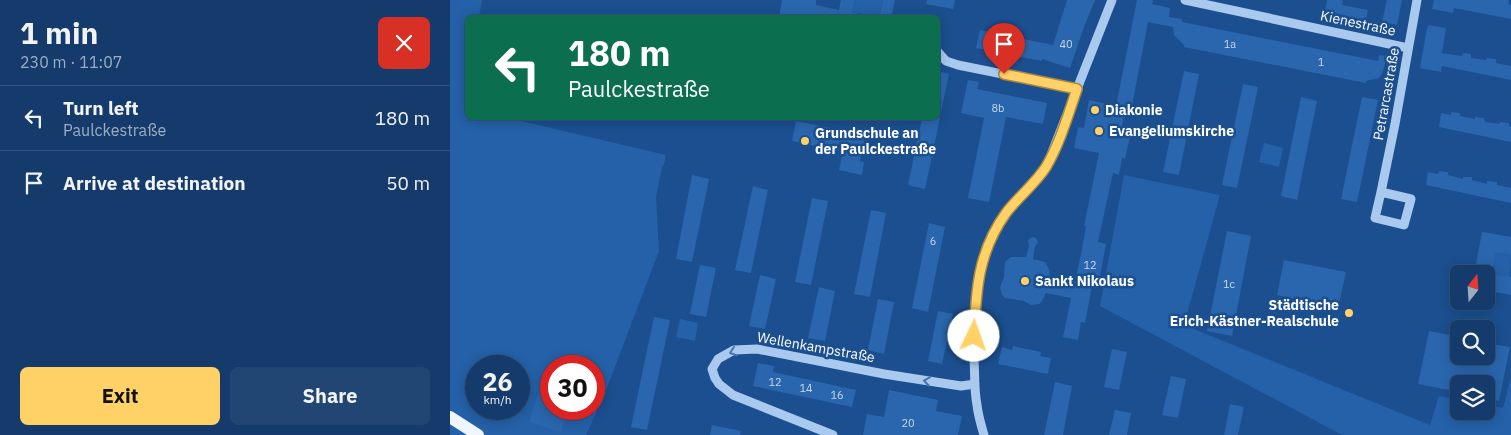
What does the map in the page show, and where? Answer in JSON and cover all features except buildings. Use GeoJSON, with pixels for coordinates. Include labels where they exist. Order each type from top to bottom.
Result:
{"type":"FeatureCollection","features":[{"type":"Feature","properties":{"kind":"main road"},"geometry":{"type":"LineString","coordinates":[[450,417],[478,435]]}},
{"type":"Feature","properties":{"kind":"street"},"geometry":{"type":"LineString","coordinates":[[984,435],[977,405],[975,384],[975,317],[980,270],[994,232],[1015,203],[1035,182],[1053,152],[1112,0]]}},
{"type":"Feature","properties":{"kind":"street","name":"Kienestraße"},"geometry":{"type":"LineString","coordinates":[[1184,0],[1408,48]]}},
{"type":"Feature","properties":{"kind":"street","name":"Petrarcastraße"},"geometry":{"type":"LineString","coordinates":[[1381,192],[1410,199],[1404,225],[1375,218],[1395,124],[1417,0]]}},
{"type":"Feature","properties":{"kind":"street"},"geometry":{"type":"LineString","coordinates":[[940,54],[946,62],[1077,89]]}},
{"type":"Feature","properties":{"kind":"street","name":"Wellenkampstraße"},"geometry":{"type":"LineString","coordinates":[[833,435],[733,395],[719,384],[715,378],[712,369],[718,359],[734,350],[757,349],[878,373],[961,386],[975,384]]}},
{"type":"Feature","properties":{"kind":"shaded area"},"geometry":{"type":"Polygon","coordinates":[[[450,0],[482,0],[479,15],[465,15],[465,120],[520,120],[666,155],[656,197],[659,251],[605,393],[605,355],[540,355],[540,420],[593,420],[586,435],[450,435],[450,0]]]}},
{"type":"Feature","properties":{"kind":"shaded area"},"geometry":{"type":"Polygon","coordinates":[[[855,0],[883,0],[879,15],[852,12],[855,0]]]}},
{"type":"Feature","properties":{"kind":"shaded area"},"geometry":{"type":"Polygon","coordinates":[[[1264,143],[1283,148],[1279,167],[1259,162],[1264,143]]]}},
{"type":"Feature","properties":{"kind":"shaded area"},"geometry":{"type":"Polygon","coordinates":[[[1124,175],[1220,195],[1184,325],[1430,425],[1439,396],[1450,398],[1450,420],[1495,420],[1495,407],[1503,408],[1511,377],[1511,435],[1342,435],[1100,306],[1124,175]]]}},
{"type":"Feature","properties":{"kind":"shaded area"},"geometry":{"type":"Polygon","coordinates":[[[1496,253],[1511,255],[1510,277],[1495,274],[1494,265],[1496,253]]]}},
{"type":"Feature","properties":{"kind":"shaded area"},"geometry":{"type":"Polygon","coordinates":[[[680,319],[698,323],[695,341],[676,337],[680,319]]]}},
{"type":"Feature","properties":{"kind":"place","name":"Diakonie"},"geometry":{"type":"Point","coordinates":[1095,110]}},
{"type":"Feature","properties":{"kind":"place","name":"Evangeliumskirche"},"geometry":{"type":"Point","coordinates":[1099,131]}},
{"type":"Feature","properties":{"kind":"place","name":"Grundschule an der Paulckestraße"},"geometry":{"type":"Point","coordinates":[805,141]}},
{"type":"Feature","properties":{"kind":"place","name":"Sankt Nikolaus"},"geometry":{"type":"Point","coordinates":[1025,281]}},
{"type":"Feature","properties":{"kind":"place","name":"Städtische Erich-Kästner-Realschule"},"geometry":{"type":"Point","coordinates":[1349,313]}},
{"type":"Feature","properties":{"kind":"route"},"geometry":{"type":"LineString","coordinates":[[974,336],[977,286],[986,250],[994,232],[1006,214],[1045,168],[1077,89],[1004,74]]}}]}
